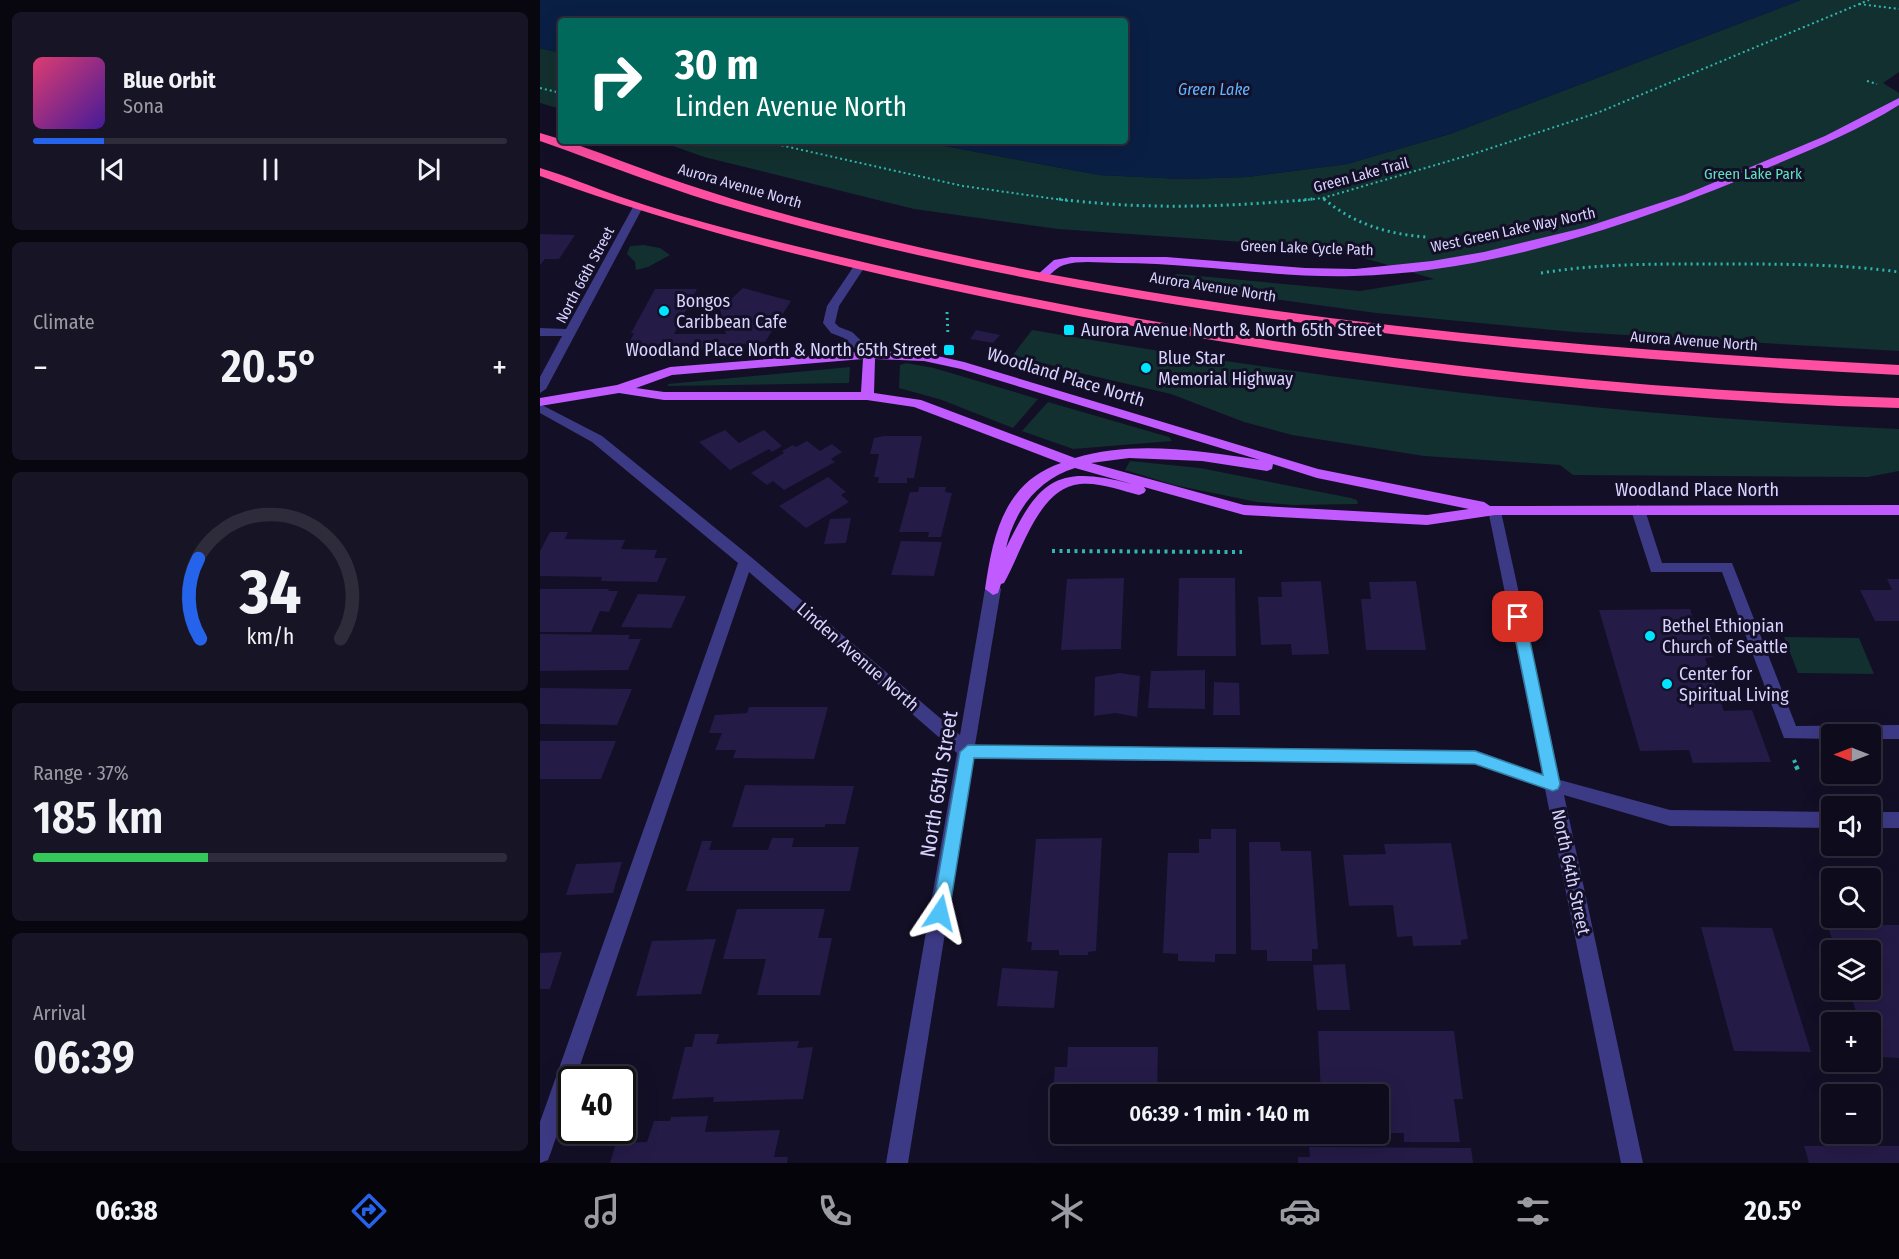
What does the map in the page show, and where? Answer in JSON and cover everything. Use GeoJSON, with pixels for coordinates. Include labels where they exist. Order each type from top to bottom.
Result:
{"type":"FeatureCollection","features":[{"type":"Feature","properties":{"kind":"highway","name":"Aurora Avenue North"},"geometry":{"type":"LineString","coordinates":[[540,137],[558,144]]}},
{"type":"Feature","properties":{"kind":"highway","name":"Aurora Avenue North"},"geometry":{"type":"LineString","coordinates":[[559,144],[673,186],[752,209],[837,231],[1042,276],[1274,315],[1524,346],[1677,358],[1899,370]]}},
{"type":"Feature","properties":{"kind":"highway"},"geometry":{"type":"LineString","coordinates":[[540,172],[638,207],[860,265],[1088,315],[1381,361],[1698,393],[1899,403]]}},
{"type":"Feature","properties":{"kind":"main road","name":"West Green Lake Way North"},"geometry":{"type":"LineString","coordinates":[[1042,276],[1058,262],[1071,260],[1176,261],[1297,271],[1378,271],[1464,259],[1606,226],[1743,176],[1871,119],[1899,101]]}},
{"type":"Feature","properties":{"kind":"main road","name":"Woodland Place North"},"geometry":{"type":"LineString","coordinates":[[540,402],[619,389],[670,371],[869,355],[940,359],[1317,473],[1495,510]]}},
{"type":"Feature","properties":{"kind":"main road"},"geometry":{"type":"LineString","coordinates":[[867,396],[869,355]]}},
{"type":"Feature","properties":{"kind":"main road","name":"Woodland Place North"},"geometry":{"type":"LineString","coordinates":[[619,389],[664,396],[867,396],[895,399],[940,410],[1075,463],[1244,510],[1427,520],[1495,510],[1899,510]]}},
{"type":"Feature","properties":{"kind":"main road"},"geometry":{"type":"LineString","coordinates":[[993,589],[1002,533],[1013,509],[1033,487],[1049,475],[1075,463],[1122,452],[1182,453],[1317,473]]}},
{"type":"Feature","properties":{"kind":"main road"},"geometry":{"type":"LineString","coordinates":[[993,589],[1020,534],[1037,506],[1054,488],[1079,478],[1244,510]]}},
{"type":"Feature","properties":{"kind":"street","name":"North 66th Street"},"geometry":{"type":"LineString","coordinates":[[540,389],[638,207]]}},
{"type":"Feature","properties":{"kind":"street"},"geometry":{"type":"LineString","coordinates":[[860,265],[833,306],[829,323],[835,330],[848,335],[869,355]]}},
{"type":"Feature","properties":{"kind":"street"},"geometry":{"type":"LineString","coordinates":[[540,332],[570,333]]}},
{"type":"Feature","properties":{"kind":"street","name":"Linden Avenue North"},"geometry":{"type":"LineString","coordinates":[[540,408],[597,438],[746,561],[968,752]]}},
{"type":"Feature","properties":{"kind":"street","name":"North 64th Street"},"geometry":{"type":"LineString","coordinates":[[1495,510],[1632,1163]]}},
{"type":"Feature","properties":{"kind":"street"},"geometry":{"type":"LineString","coordinates":[[1638,510],[1656,567],[1727,567],[1790,733],[1899,732]]}},
{"type":"Feature","properties":{"kind":"street"},"geometry":{"type":"LineString","coordinates":[[540,1152],[746,561]]}},
{"type":"Feature","properties":{"kind":"street","name":"North 65th Street"},"geometry":{"type":"LineString","coordinates":[[897,1163],[968,752],[993,589]]}},
{"type":"Feature","properties":{"kind":"street"},"geometry":{"type":"LineString","coordinates":[[968,752],[1475,758],[1553,784],[1670,818],[1821,820]]}},
{"type":"Feature","properties":{"kind":"street"},"geometry":{"type":"LineString","coordinates":[[1881,820],[1899,820]]}},
{"type":"Feature","properties":{"kind":"path","name":"Green Lake Trail"},"geometry":{"type":"LineString","coordinates":[[775,144],[963,186],[1096,204],[1233,207],[1323,198],[1462,157],[1597,113],[1869,0]]}},
{"type":"Feature","properties":{"kind":"path"},"geometry":{"type":"LineString","coordinates":[[1859,4],[1899,9]]}},
{"type":"Feature","properties":{"kind":"path"},"geometry":{"type":"LineString","coordinates":[[540,88],[558,92]]}},
{"type":"Feature","properties":{"kind":"path"},"geometry":{"type":"LineString","coordinates":[[1323,198],[1347,217],[1368,226],[1399,235],[1434,238]]}},
{"type":"Feature","properties":{"kind":"path"},"geometry":{"type":"LineString","coordinates":[[1531,275],[1576,266],[1623,263],[1859,265],[1899,272]]}},
{"type":"Feature","properties":{"kind":"path"},"geometry":{"type":"LineString","coordinates":[[947,312],[948,346]]}},
{"type":"Feature","properties":{"kind":"path"},"geometry":{"type":"LineString","coordinates":[[1052,551],[1242,552]]}},
{"type":"Feature","properties":{"kind":"green space","name":"Green Lake Park"},"geometry":{"type":"Polygon","coordinates":[[[1801,0],[1899,0],[1899,72],[1883,83],[1899,93],[1899,351],[1574,332],[1376,313],[1170,285],[1172,276],[1177,274],[1360,291],[1434,279],[1331,248],[1058,229],[914,209],[704,157],[667,144],[934,144],[1099,175],[1182,179],[1247,177],[1347,164],[1450,134],[1801,0]]]}},
{"type":"Feature","properties":{"kind":"green space"},"geometry":{"type":"Polygon","coordinates":[[[540,48],[558,52],[558,108],[540,103],[540,48]]]}},
{"type":"Feature","properties":{"kind":"green space"},"geometry":{"type":"Polygon","coordinates":[[[644,245],[660,248],[670,255],[648,267],[636,270],[635,262],[627,254],[630,246],[644,245]]]}},
{"type":"Feature","properties":{"kind":"green space"},"geometry":{"type":"Polygon","coordinates":[[[1032,330],[1248,364],[1464,393],[1681,415],[1899,429],[1899,471],[1868,477],[1573,475],[1560,465],[1424,456],[1292,435],[1244,422],[1171,394],[1013,355],[1032,330]]]}},
{"type":"Feature","properties":{"kind":"green space"},"geometry":{"type":"Polygon","coordinates":[[[906,363],[934,368],[1038,399],[1013,428],[942,400],[899,388],[900,365],[906,363]]]}},
{"type":"Feature","properties":{"kind":"green space"},"geometry":{"type":"Polygon","coordinates":[[[850,367],[849,383],[668,386],[668,384],[850,367]]]}},
{"type":"Feature","properties":{"kind":"green space"},"geometry":{"type":"Polygon","coordinates":[[[1048,402],[1169,437],[1172,441],[1073,449],[1022,431],[1048,402]]]}},
{"type":"Feature","properties":{"kind":"green space"},"geometry":{"type":"Polygon","coordinates":[[[1130,461],[1200,468],[1351,498],[1357,500],[1358,504],[1292,505],[1257,502],[1174,485],[1125,470],[1130,461]]]}},
{"type":"Feature","properties":{"kind":"green space"},"geometry":{"type":"Polygon","coordinates":[[[1784,637],[1859,638],[1874,674],[1798,673],[1784,637]]]}},
{"type":"Feature","properties":{"kind":"water","name":"Green Lake"},"geometry":{"type":"Polygon","coordinates":[[[540,0],[1801,0],[1450,134],[1347,164],[1247,177],[1182,179],[1099,175],[934,144],[1128,144],[1128,18],[558,18],[558,52],[540,48],[540,0]]]}},
{"type":"Feature","properties":{"kind":"building"},"geometry":{"type":"Polygon","coordinates":[[[540,234],[575,235],[559,259],[545,259],[540,265],[540,234]]]}},
{"type":"Feature","properties":{"kind":"building"},"geometry":{"type":"Polygon","coordinates":[[[743,288],[791,301],[765,342],[730,345],[728,349],[626,349],[634,333],[631,333],[655,289],[697,289],[674,334],[726,334],[720,309],[743,288]]]}},
{"type":"Feature","properties":{"kind":"building"},"geometry":{"type":"Polygon","coordinates":[[[976,330],[1000,335],[993,343],[970,339],[976,330]]]}},
{"type":"Feature","properties":{"kind":"building"},"geometry":{"type":"Polygon","coordinates":[[[725,430],[739,443],[764,430],[782,446],[772,452],[769,449],[730,470],[699,442],[725,430]]]}},
{"type":"Feature","properties":{"kind":"building"},"geometry":{"type":"Polygon","coordinates":[[[922,436],[914,478],[907,478],[907,483],[878,483],[879,477],[874,477],[879,454],[870,454],[874,438],[922,436]]]}},
{"type":"Feature","properties":{"kind":"building"},"geometry":{"type":"Polygon","coordinates":[[[807,441],[820,451],[832,444],[842,452],[831,459],[835,462],[784,490],[773,481],[767,485],[751,473],[784,453],[782,451],[807,441]]]}},
{"type":"Feature","properties":{"kind":"building"},"geometry":{"type":"Polygon","coordinates":[[[828,477],[846,492],[841,495],[849,502],[806,528],[779,506],[828,477]]]}},
{"type":"Feature","properties":{"kind":"building"},"geometry":{"type":"Polygon","coordinates":[[[919,487],[946,487],[945,492],[952,493],[941,537],[928,537],[929,532],[899,532],[910,492],[918,492],[919,487]]]}},
{"type":"Feature","properties":{"kind":"building"},"geometry":{"type":"Polygon","coordinates":[[[851,518],[846,543],[824,544],[830,519],[851,518]]]}},
{"type":"Feature","properties":{"kind":"building"},"geometry":{"type":"Polygon","coordinates":[[[550,532],[568,532],[565,539],[625,540],[621,549],[657,550],[654,558],[667,558],[657,582],[601,581],[602,577],[540,576],[540,551],[550,532]]]}},
{"type":"Feature","properties":{"kind":"building"},"geometry":{"type":"Polygon","coordinates":[[[901,541],[942,542],[934,576],[891,575],[901,541]]]}},
{"type":"Feature","properties":{"kind":"building"},"geometry":{"type":"Polygon","coordinates":[[[1124,578],[1121,649],[1061,650],[1067,579],[1124,578]]]}},
{"type":"Feature","properties":{"kind":"building"},"geometry":{"type":"Polygon","coordinates":[[[1179,578],[1235,578],[1236,656],[1177,656],[1179,578]]]}},
{"type":"Feature","properties":{"kind":"building"},"geometry":{"type":"Polygon","coordinates":[[[1887,579],[1899,579],[1899,621],[1875,621],[1860,590],[1892,590],[1887,579]]]}},
{"type":"Feature","properties":{"kind":"building"},"geometry":{"type":"Polygon","coordinates":[[[1321,581],[1329,654],[1292,655],[1291,644],[1261,645],[1258,597],[1282,597],[1281,582],[1321,581]]]}},
{"type":"Feature","properties":{"kind":"building"},"geometry":{"type":"Polygon","coordinates":[[[1416,581],[1426,650],[1366,650],[1361,599],[1371,599],[1369,582],[1416,581]]]}},
{"type":"Feature","properties":{"kind":"building"},"geometry":{"type":"Polygon","coordinates":[[[540,589],[618,591],[609,612],[600,611],[591,632],[540,632],[540,589]]]}},
{"type":"Feature","properties":{"kind":"building"},"geometry":{"type":"Polygon","coordinates":[[[638,594],[686,596],[671,628],[621,627],[638,594]]]}},
{"type":"Feature","properties":{"kind":"building","name":"Center for Spiritual Living"},"geometry":{"type":"Polygon","coordinates":[[[1690,609],[1696,627],[1706,627],[1715,648],[1709,648],[1713,657],[1705,658],[1724,711],[1752,710],[1771,762],[1693,763],[1689,750],[1640,751],[1599,610],[1690,609]]]}},
{"type":"Feature","properties":{"kind":"building"},"geometry":{"type":"Polygon","coordinates":[[[540,634],[630,635],[628,639],[641,639],[628,670],[540,671],[540,634]]]}},
{"type":"Feature","properties":{"kind":"building"},"geometry":{"type":"Polygon","coordinates":[[[1205,670],[1205,709],[1148,708],[1151,671],[1205,670]]]}},
{"type":"Feature","properties":{"kind":"building"},"geometry":{"type":"Polygon","coordinates":[[[1120,673],[1140,676],[1137,717],[1115,713],[1094,716],[1095,677],[1120,673]]]}},
{"type":"Feature","properties":{"kind":"building"},"geometry":{"type":"Polygon","coordinates":[[[1214,682],[1239,683],[1240,715],[1213,715],[1214,682]]]}},
{"type":"Feature","properties":{"kind":"building"},"geometry":{"type":"Polygon","coordinates":[[[540,688],[632,689],[617,725],[540,724],[540,688]]]}},
{"type":"Feature","properties":{"kind":"building"},"geometry":{"type":"Polygon","coordinates":[[[749,707],[828,707],[814,759],[733,758],[736,750],[715,750],[722,733],[709,733],[715,715],[747,713],[749,707]]]}},
{"type":"Feature","properties":{"kind":"building"},"geometry":{"type":"Polygon","coordinates":[[[540,741],[616,741],[601,779],[540,779],[540,741]]]}},
{"type":"Feature","properties":{"kind":"building"},"geometry":{"type":"Polygon","coordinates":[[[745,785],[854,786],[845,824],[825,824],[825,827],[732,827],[745,785]]]}},
{"type":"Feature","properties":{"kind":"building"},"geometry":{"type":"Polygon","coordinates":[[[1211,829],[1236,829],[1236,954],[1215,954],[1215,962],[1178,961],[1178,954],[1163,953],[1168,853],[1199,853],[1199,839],[1211,839],[1211,829]]]}},
{"type":"Feature","properties":{"kind":"building"},"geometry":{"type":"Polygon","coordinates":[[[772,838],[794,838],[792,847],[859,847],[850,891],[686,891],[702,841],[712,841],[709,850],[768,850],[772,838]]]}},
{"type":"Feature","properties":{"kind":"building"},"geometry":{"type":"Polygon","coordinates":[[[1102,838],[1096,951],[1088,952],[1088,955],[1059,955],[1059,950],[1031,950],[1032,942],[1027,942],[1036,839],[1102,838]]]}},
{"type":"Feature","properties":{"kind":"building"},"geometry":{"type":"Polygon","coordinates":[[[1249,842],[1280,842],[1281,851],[1311,851],[1318,949],[1312,949],[1312,961],[1267,961],[1267,950],[1251,950],[1249,842]]]}},
{"type":"Feature","properties":{"kind":"building"},"geometry":{"type":"Polygon","coordinates":[[[1451,843],[1468,939],[1461,940],[1461,945],[1413,946],[1412,936],[1397,937],[1393,905],[1349,906],[1343,855],[1386,854],[1384,844],[1451,843]]]}},
{"type":"Feature","properties":{"kind":"building"},"geometry":{"type":"Polygon","coordinates":[[[622,862],[613,893],[566,895],[576,864],[622,862]]]}},
{"type":"Feature","properties":{"kind":"building"},"geometry":{"type":"Polygon","coordinates":[[[737,909],[825,909],[818,938],[832,938],[820,995],[757,995],[766,959],[723,959],[737,909]]]}},
{"type":"Feature","properties":{"kind":"building"},"geometry":{"type":"Polygon","coordinates":[[[1881,925],[1899,925],[1899,1058],[1881,1057],[1881,1012],[1856,1012],[1852,1000],[1881,1000],[1881,940],[1832,940],[1828,928],[1881,928],[1881,925]]]}},
{"type":"Feature","properties":{"kind":"building"},"geometry":{"type":"Polygon","coordinates":[[[1701,927],[1772,928],[1811,1052],[1734,1051],[1701,927]]]}},
{"type":"Feature","properties":{"kind":"building"},"geometry":{"type":"Polygon","coordinates":[[[716,939],[701,994],[636,996],[652,941],[716,939]]]}},
{"type":"Feature","properties":{"kind":"building"},"geometry":{"type":"Polygon","coordinates":[[[562,952],[550,989],[540,989],[540,953],[562,952]]]}},
{"type":"Feature","properties":{"kind":"building"},"geometry":{"type":"Polygon","coordinates":[[[1345,964],[1350,1010],[1317,1010],[1313,965],[1345,964]]]}},
{"type":"Feature","properties":{"kind":"building"},"geometry":{"type":"Polygon","coordinates":[[[1002,968],[1058,971],[1054,1008],[997,1006],[1002,968]]]}},
{"type":"Feature","properties":{"kind":"building"},"geometry":{"type":"Polygon","coordinates":[[[1318,1031],[1454,1031],[1463,1099],[1454,1099],[1460,1142],[1404,1142],[1404,1133],[1389,1133],[1389,1084],[1320,1084],[1318,1031]]]}},
{"type":"Feature","properties":{"kind":"building"},"geometry":{"type":"Polygon","coordinates":[[[695,1034],[719,1034],[716,1044],[799,1041],[797,1048],[813,1047],[803,1099],[713,1102],[714,1097],[672,1099],[685,1047],[692,1047],[695,1034]]]}},
{"type":"Feature","properties":{"kind":"building"},"geometry":{"type":"Polygon","coordinates":[[[1068,1047],[1158,1047],[1157,1084],[1054,1084],[1055,1067],[1067,1067],[1068,1047]]]}},
{"type":"Feature","properties":{"kind":"building"},"geometry":{"type":"Polygon","coordinates":[[[708,1116],[705,1132],[780,1130],[774,1157],[788,1157],[787,1163],[610,1163],[616,1144],[647,1142],[654,1121],[670,1121],[671,1117],[708,1116]]]}},
{"type":"Feature","properties":{"kind":"building"},"geometry":{"type":"Polygon","coordinates":[[[1804,1146],[1899,1146],[1899,1163],[1809,1163],[1804,1146]]]}},
{"type":"Feature","properties":{"kind":"building"},"geometry":{"type":"Polygon","coordinates":[[[1309,1147],[1471,1148],[1473,1163],[1298,1163],[1298,1157],[1310,1157],[1309,1147]]]}},
{"type":"Feature","properties":{"kind":"place","name":"Bongos Caribbean Cafe"},"geometry":{"type":"Point","coordinates":[664,311]}},
{"type":"Feature","properties":{"kind":"place","name":"Aurora Avenue North & North 65th Street"},"geometry":{"type":"Point","coordinates":[1069,330]}},
{"type":"Feature","properties":{"kind":"place","name":"Woodland Place North & North 65th Street"},"geometry":{"type":"Point","coordinates":[949,350]}},
{"type":"Feature","properties":{"kind":"place","name":"Blue Star Memorial Highway"},"geometry":{"type":"Point","coordinates":[1146,368]}},
{"type":"Feature","properties":{"kind":"place","name":"Bethel Ethiopian Church of Seattle"},"geometry":{"type":"Point","coordinates":[1650,636]}},
{"type":"Feature","properties":{"kind":"place","name":"Center for Spiritual Living"},"geometry":{"type":"Point","coordinates":[1667,684]}},
{"type":"Feature","properties":{"kind":"route"},"geometry":{"type":"LineString","coordinates":[[940,913],[968,752],[1475,758],[1553,784],[1518,617]]}}]}
